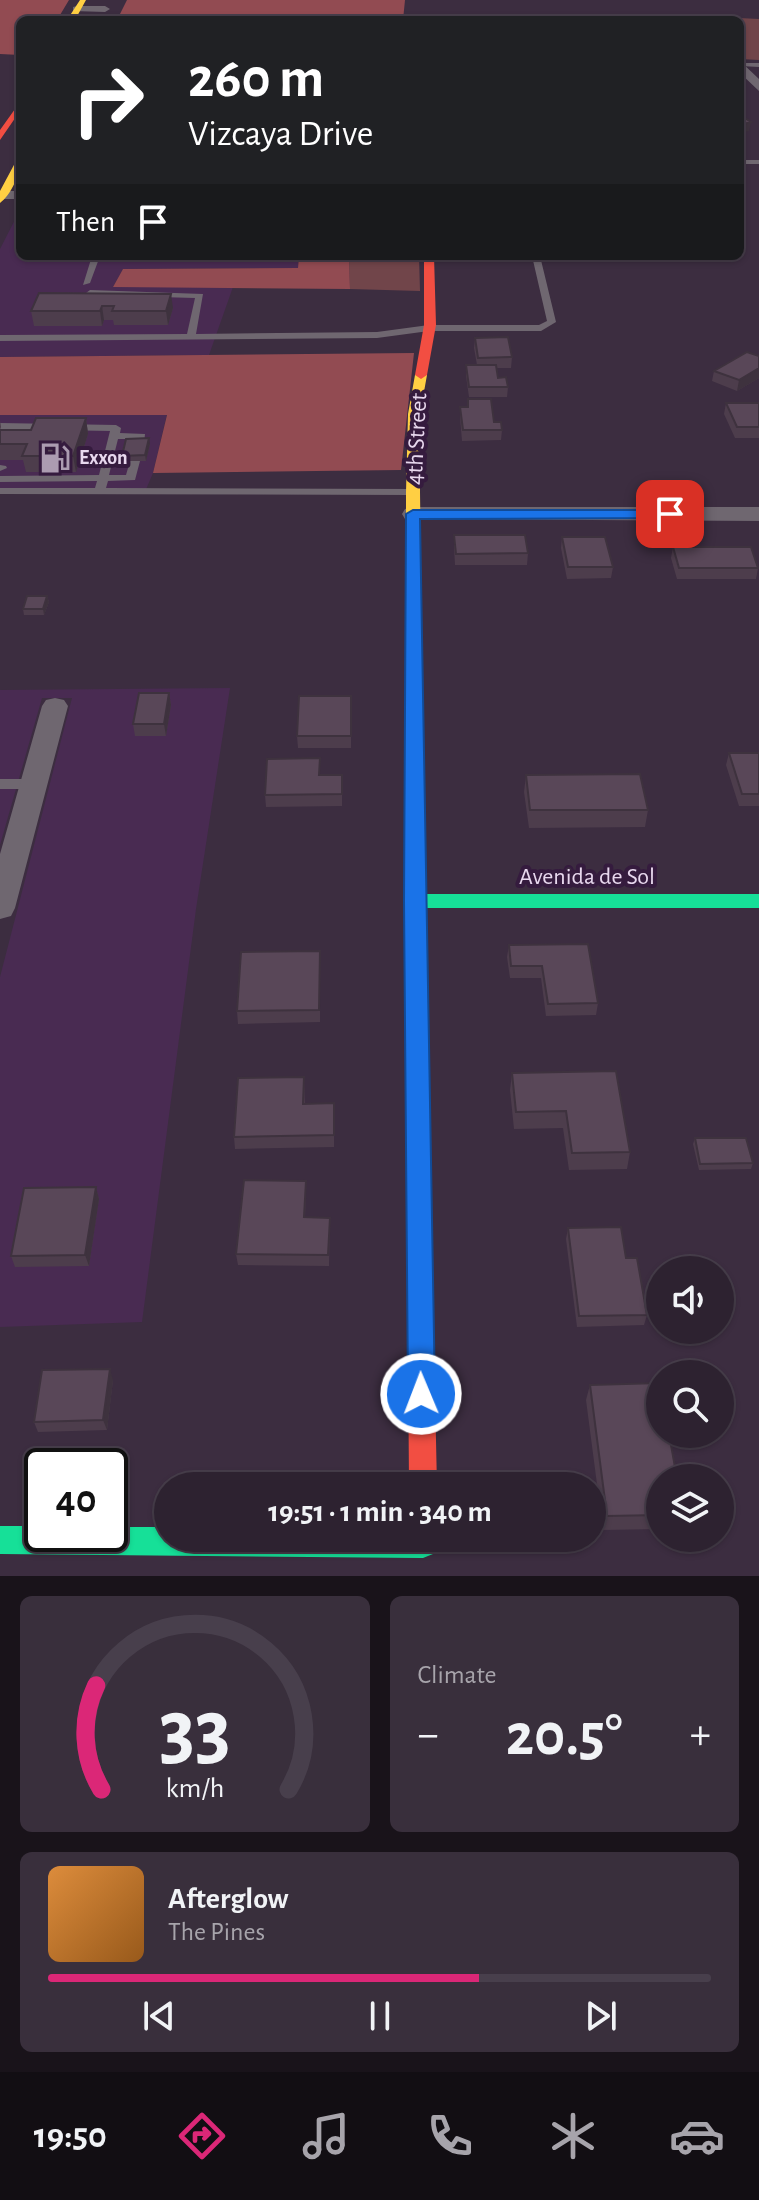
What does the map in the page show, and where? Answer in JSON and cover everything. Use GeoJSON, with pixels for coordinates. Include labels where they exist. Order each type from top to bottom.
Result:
{"type":"FeatureCollection","features":[{"type":"Feature","properties":{"kind":"main road"},"geometry":{"type":"LineString","coordinates":[[0,137],[16,111]]}},
{"type":"Feature","properties":{"kind":"main road"},"geometry":{"type":"LineString","coordinates":[[6,196],[16,172]]}},
{"type":"Feature","properties":{"kind":"main road","name":"4th Street"},"geometry":{"type":"LineString","coordinates":[[423,1472],[414,901],[413,503],[414,414],[429,328],[429,260]]}},
{"type":"Feature","properties":{"kind":"main road","name":"Avenida de Sol"},"geometry":{"type":"LineString","coordinates":[[414,901],[759,901]]}},
{"type":"Feature","properties":{"kind":"main road"},"geometry":{"type":"LineString","coordinates":[[0,1540],[424,1553]]}},
{"type":"Feature","properties":{"kind":"street"},"geometry":{"type":"LineString","coordinates":[[77,10],[104,10]]}},
{"type":"Feature","properties":{"kind":"street"},"geometry":{"type":"LineString","coordinates":[[744,69],[759,87]]}},
{"type":"Feature","properties":{"kind":"street"},"geometry":{"type":"LineString","coordinates":[[413,503],[759,514]]}},
{"type":"Feature","properties":{"kind":"street"},"geometry":{"type":"LineString","coordinates":[[0,908],[55,706]]}},
{"type":"Feature","properties":{"kind":"lane"},"geometry":{"type":"LineString","coordinates":[[86,283],[95,260]]}},
{"type":"Feature","properties":{"kind":"lane"},"geometry":{"type":"LineString","coordinates":[[0,338],[377,335],[429,328],[541,328],[552,322],[537,260]]}},
{"type":"Feature","properties":{"kind":"lane"},"geometry":{"type":"LineString","coordinates":[[90,293],[200,296],[191,337]]}},
{"type":"Feature","properties":{"kind":"lane"},"geometry":{"type":"LineString","coordinates":[[0,426],[116,428],[102,485]]}},
{"type":"Feature","properties":{"kind":"lane"},"geometry":{"type":"LineString","coordinates":[[0,439],[13,439],[17,428]]}},
{"type":"Feature","properties":{"kind":"lane"},"geometry":{"type":"LineString","coordinates":[[114,436],[141,436],[139,444]]}},
{"type":"Feature","properties":{"kind":"lane"},"geometry":{"type":"LineString","coordinates":[[0,491],[102,485],[131,478],[135,461]]}},
{"type":"Feature","properties":{"kind":"lane"},"geometry":{"type":"LineString","coordinates":[[1,470],[102,485],[413,503]]}},
{"type":"Feature","properties":{"kind":"lane"},"geometry":{"type":"LineString","coordinates":[[0,784],[34,784]]}},
{"type":"Feature","properties":{"kind":"shaded area"},"geometry":{"type":"Polygon","coordinates":[[[0,0],[69,0],[59,16],[16,16],[16,55],[0,54],[0,0]]]}},
{"type":"Feature","properties":{"kind":"shaded area"},"geometry":{"type":"Polygon","coordinates":[[[127,0],[405,0],[403,16],[119,16],[127,0]]]}},
{"type":"Feature","properties":{"kind":"shaded area"},"geometry":{"type":"Polygon","coordinates":[[[744,18],[759,19],[759,60],[744,59],[744,18]]]}},
{"type":"Feature","properties":{"kind":"shaded area"},"geometry":{"type":"Polygon","coordinates":[[[16,218],[16,260],[299,260],[298,268],[123,269],[113,287],[233,287],[209,355],[0,357],[0,249],[16,218]]]}},
{"type":"Feature","properties":{"kind":"shaded area"},"geometry":{"type":"Polygon","coordinates":[[[299,260],[349,260],[350,289],[113,287],[123,269],[298,268],[299,260]]]}},
{"type":"Feature","properties":{"kind":"shaded area"},"geometry":{"type":"Polygon","coordinates":[[[349,260],[419,260],[420,291],[350,289],[349,260]]]}},
{"type":"Feature","properties":{"kind":"shaded area"},"geometry":{"type":"Polygon","coordinates":[[[414,353],[401,470],[153,473],[167,415],[0,415],[0,357],[414,353]]]}},
{"type":"Feature","properties":{"kind":"shaded area"},"geometry":{"type":"Polygon","coordinates":[[[167,414],[153,473],[144,494],[0,494],[0,415],[167,414]]]}},
{"type":"Feature","properties":{"kind":"shaded area"},"geometry":{"type":"Polygon","coordinates":[[[230,688],[196,909],[142,1322],[0,1327],[0,977],[72,698],[42,698],[0,845],[0,690],[230,688]]]}},
{"type":"Feature","properties":{"kind":"building"},"geometry":{"type":"Polygon","coordinates":[[[39,293],[171,294],[166,311],[112,311],[114,306],[102,306],[100,311],[31,311],[39,293]]]}},
{"type":"Feature","properties":{"kind":"building"},"geometry":{"type":"Polygon","coordinates":[[[508,337],[512,357],[478,358],[475,338],[508,337]]]}},
{"type":"Feature","properties":{"kind":"building"},"geometry":{"type":"Polygon","coordinates":[[[747,352],[759,356],[759,368],[739,380],[714,371],[747,352]]]}},
{"type":"Feature","properties":{"kind":"building"},"geometry":{"type":"Polygon","coordinates":[[[466,365],[496,365],[498,378],[506,377],[508,387],[469,387],[466,365]]]}},
{"type":"Feature","properties":{"kind":"building"},"geometry":{"type":"Polygon","coordinates":[[[468,399],[491,399],[494,422],[501,422],[502,430],[463,430],[460,407],[468,407],[468,399]]]}},
{"type":"Feature","properties":{"kind":"building"},"geometry":{"type":"Polygon","coordinates":[[[726,403],[759,403],[759,427],[737,427],[726,403]]]}},
{"type":"Feature","properties":{"kind":"building"},"geometry":{"type":"Polygon","coordinates":[[[36,418],[86,418],[73,456],[22,456],[27,444],[0,444],[0,430],[31,430],[36,418]]]}},
{"type":"Feature","properties":{"kind":"building"},"geometry":{"type":"Polygon","coordinates":[[[149,438],[145,455],[122,456],[126,439],[149,438]]]}},
{"type":"Feature","properties":{"kind":"building"},"geometry":{"type":"Polygon","coordinates":[[[454,535],[525,535],[528,553],[456,554],[454,535]]]}},
{"type":"Feature","properties":{"kind":"building"},"geometry":{"type":"Polygon","coordinates":[[[562,537],[605,537],[613,567],[568,567],[562,537]]]}},
{"type":"Feature","properties":{"kind":"building"},"geometry":{"type":"Polygon","coordinates":[[[673,547],[751,547],[758,568],[679,568],[673,547]]]}},
{"type":"Feature","properties":{"kind":"building"},"geometry":{"type":"Polygon","coordinates":[[[27,596],[47,596],[43,609],[23,609],[27,596]]]}},
{"type":"Feature","properties":{"kind":"building"},"geometry":{"type":"Polygon","coordinates":[[[139,693],[169,693],[164,724],[133,724],[139,693]]]}},
{"type":"Feature","properties":{"kind":"building"},"geometry":{"type":"Polygon","coordinates":[[[299,696],[351,696],[351,736],[297,736],[299,696]]]}},
{"type":"Feature","properties":{"kind":"building"},"geometry":{"type":"Polygon","coordinates":[[[729,753],[759,753],[759,794],[742,794],[729,753]]]}},
{"type":"Feature","properties":{"kind":"building"},"geometry":{"type":"Polygon","coordinates":[[[320,758],[319,775],[342,775],[342,794],[265,795],[267,759],[320,758]]]}},
{"type":"Feature","properties":{"kind":"building"},"geometry":{"type":"Polygon","coordinates":[[[640,774],[648,810],[530,810],[526,775],[640,774]]]}},
{"type":"Feature","properties":{"kind":"building"},"geometry":{"type":"Polygon","coordinates":[[[588,944],[598,1003],[548,1004],[542,966],[511,966],[509,945],[588,944]]]}},
{"type":"Feature","properties":{"kind":"building"},"geometry":{"type":"Polygon","coordinates":[[[320,951],[319,1010],[237,1011],[241,952],[320,951]]]}},
{"type":"Feature","properties":{"kind":"building"},"geometry":{"type":"Polygon","coordinates":[[[616,1071],[630,1152],[572,1153],[566,1111],[516,1112],[512,1073],[616,1071]]]}},
{"type":"Feature","properties":{"kind":"building"},"geometry":{"type":"Polygon","coordinates":[[[304,1077],[303,1104],[334,1103],[334,1135],[234,1137],[238,1078],[304,1077]]]}},
{"type":"Feature","properties":{"kind":"building"},"geometry":{"type":"Polygon","coordinates":[[[695,1138],[746,1138],[753,1163],[700,1164],[695,1138]]]}},
{"type":"Feature","properties":{"kind":"building"},"geometry":{"type":"Polygon","coordinates":[[[244,1180],[306,1181],[304,1217],[330,1218],[328,1255],[236,1254],[244,1180]]]}},
{"type":"Feature","properties":{"kind":"building"},"geometry":{"type":"Polygon","coordinates":[[[96,1187],[85,1255],[11,1256],[24,1188],[96,1187]]]}},
{"type":"Feature","properties":{"kind":"building"},"geometry":{"type":"Polygon","coordinates":[[[621,1227],[626,1258],[637,1258],[646,1315],[579,1316],[568,1228],[621,1227]]]}},
{"type":"Feature","properties":{"kind":"building"},"geometry":{"type":"Polygon","coordinates":[[[110,1369],[103,1420],[34,1422],[42,1370],[110,1369]]]}},
{"type":"Feature","properties":{"kind":"building"},"geometry":{"type":"Polygon","coordinates":[[[646,1383],[646,1448],[672,1448],[674,1464],[646,1464],[646,1515],[607,1516],[606,1472],[601,1472],[590,1385],[646,1383]]]}},
{"type":"Feature","properties":{"kind":"traffic: fast"},"geometry":{"type":"LineString","coordinates":[[414,901],[759,901]]}},
{"type":"Feature","properties":{"kind":"traffic: fast"},"geometry":{"type":"LineString","coordinates":[[0,1540],[154,1541]]}},
{"type":"Feature","properties":{"kind":"traffic: slow"},"geometry":{"type":"LineString","coordinates":[[73,16],[83,0]]}},
{"type":"Feature","properties":{"kind":"traffic: slow"},"geometry":{"type":"LineString","coordinates":[[0,200],[16,170]]}},
{"type":"Feature","properties":{"kind":"traffic: slow"},"geometry":{"type":"LineString","coordinates":[[417,1072],[413,492],[414,414],[421,375]]}},
{"type":"Feature","properties":{"kind":"traffic: jam"},"geometry":{"type":"LineString","coordinates":[[0,137],[16,111]]}},
{"type":"Feature","properties":{"kind":"traffic: jam"},"geometry":{"type":"LineString","coordinates":[[421,375],[430,325],[429,260]]}},
{"type":"Feature","properties":{"kind":"traffic: jam"},"geometry":{"type":"LineString","coordinates":[[417,1072],[423,1472]]}},
{"type":"Feature","properties":{"kind":"place","name":"Exxon"},"geometry":{"type":"Point","coordinates":[55,458]}},
{"type":"Feature","properties":{"kind":"route"},"geometry":{"type":"LineString","coordinates":[[421,1394],[414,901],[413,514],[670,514]]}}]}
